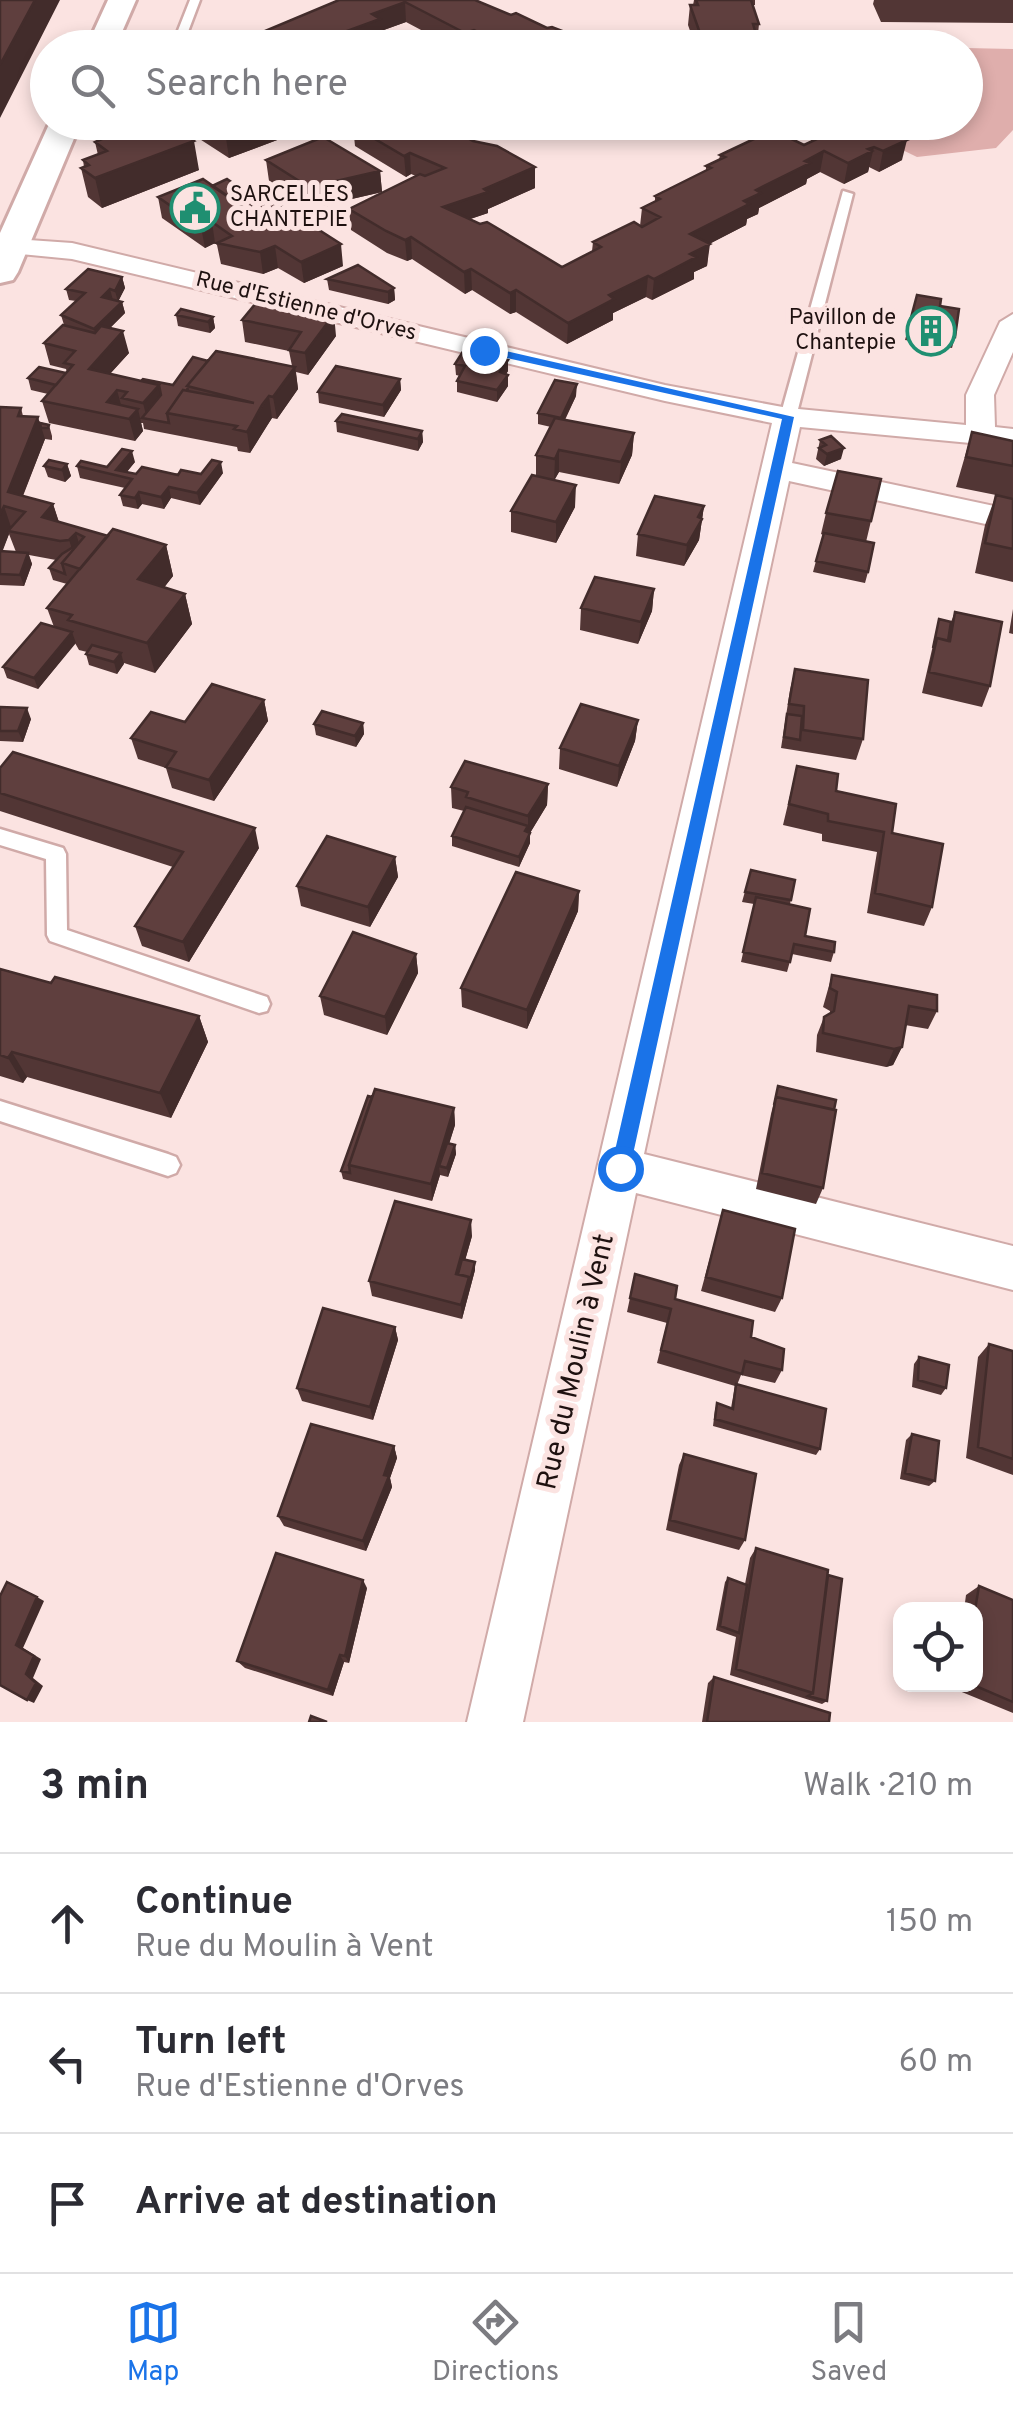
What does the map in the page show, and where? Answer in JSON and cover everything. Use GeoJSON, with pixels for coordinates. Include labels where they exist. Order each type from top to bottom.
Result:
{"type":"FeatureCollection","features":[{"type":"Feature","properties":{"kind":"main road"},"geometry":{"type":"LineString","coordinates":[[108,30],[122,0]]}},
{"type":"Feature","properties":{"kind":"main road"},"geometry":{"type":"LineString","coordinates":[[4,253],[57,140]]}},
{"type":"Feature","properties":{"kind":"street","name":"Rue d'Estienne d'Orves"},"geometry":{"type":"LineString","coordinates":[[4,253],[72,250],[665,392],[788,417],[1013,438]]}},
{"type":"Feature","properties":{"kind":"street"},"geometry":{"type":"LineString","coordinates":[[981,434],[980,395],[1013,322]]}},
{"type":"Feature","properties":{"kind":"street","name":"Rue du Moulin à Vent"},"geometry":{"type":"LineString","coordinates":[[495,1722],[788,417]]}},
{"type":"Feature","properties":{"kind":"street"},"geometry":{"type":"LineString","coordinates":[[777,469],[1013,520]]}},
{"type":"Feature","properties":{"kind":"street"},"geometry":{"type":"LineString","coordinates":[[620,1168],[1013,1268]]}},
{"type":"Feature","properties":{"kind":"lane"},"geometry":{"type":"LineString","coordinates":[[184,30],[196,0]]}},
{"type":"Feature","properties":{"kind":"lane"},"geometry":{"type":"LineString","coordinates":[[788,417],[847,194]]}},
{"type":"Feature","properties":{"kind":"lane"},"geometry":{"type":"LineString","coordinates":[[0,837],[56,854],[57,935],[259,1004]]}},
{"type":"Feature","properties":{"kind":"lane"},"geometry":{"type":"LineString","coordinates":[[0,1110],[168,1166]]}},
{"type":"Feature","properties":{"kind":"shaded area"},"geometry":{"type":"Polygon","coordinates":[[[983,48],[1013,49],[1013,130],[996,148],[917,157],[880,140],[983,140],[983,48]]]}},
{"type":"Feature","properties":{"kind":"building"},"geometry":{"type":"Polygon","coordinates":[[[0,0],[35,0],[0,65],[0,0]]]}},
{"type":"Feature","properties":{"kind":"building"},"geometry":{"type":"Polygon","coordinates":[[[339,0],[475,0],[560,30],[459,30],[405,2],[372,14],[380,19],[350,30],[268,30],[339,0]]]}},
{"type":"Feature","properties":{"kind":"building"},"geometry":{"type":"Polygon","coordinates":[[[696,0],[751,0],[759,24],[753,24],[755,30],[699,30],[690,5],[698,5],[696,0]]]}},
{"type":"Feature","properties":{"kind":"building"},"geometry":{"type":"Polygon","coordinates":[[[316,140],[328,140],[380,171],[327,183],[323,196],[266,160],[316,140]]]}},
{"type":"Feature","properties":{"kind":"building"},"geometry":{"type":"Polygon","coordinates":[[[377,140],[471,140],[497,146],[535,167],[484,189],[488,192],[443,207],[480,224],[487,222],[562,267],[601,247],[593,242],[634,222],[642,227],[660,217],[642,208],[660,199],[655,196],[711,168],[706,166],[725,157],[720,155],[752,140],[794,140],[804,145],[815,140],[907,140],[883,151],[868,149],[872,151],[848,163],[824,151],[805,161],[810,163],[756,190],[761,193],[744,201],[749,204],[690,234],[710,244],[690,254],[696,257],[654,279],[648,276],[609,295],[614,299],[568,323],[516,290],[510,293],[471,269],[464,272],[411,237],[405,240],[349,209],[420,174],[425,176],[445,168],[410,153],[404,156],[377,140]]]}},
{"type":"Feature","properties":{"kind":"building"},"geometry":{"type":"Polygon","coordinates":[[[194,141],[95,178],[81,168],[89,165],[83,160],[107,151],[95,142],[194,141]]]}},
{"type":"Feature","properties":{"kind":"building"},"geometry":{"type":"Polygon","coordinates":[[[203,179],[245,208],[269,198],[341,244],[301,262],[275,246],[260,252],[217,243],[232,236],[212,222],[201,227],[158,197],[203,179]]]}},
{"type":"Feature","properties":{"kind":"building"},"geometry":{"type":"Polygon","coordinates":[[[227,179],[261,202],[245,208],[212,186],[227,179]]]}},
{"type":"Feature","properties":{"kind":"building"},"geometry":{"type":"Polygon","coordinates":[[[358,265],[394,288],[388,292],[327,279],[358,265]]]}},
{"type":"Feature","properties":{"kind":"building"},"geometry":{"type":"Polygon","coordinates":[[[88,269],[122,277],[115,291],[110,289],[102,297],[122,302],[94,329],[61,315],[85,293],[66,289],[88,269]]]}},
{"type":"Feature","properties":{"kind":"building"},"geometry":{"type":"Polygon","coordinates":[[[917,295],[941,299],[940,306],[959,309],[955,337],[908,329],[917,295]]]}},
{"type":"Feature","properties":{"kind":"building"},"geometry":{"type":"Polygon","coordinates":[[[261,297],[334,314],[305,353],[289,350],[301,332],[242,320],[261,297]]]}},
{"type":"Feature","properties":{"kind":"building"},"geometry":{"type":"Polygon","coordinates":[[[181,309],[213,317],[208,322],[176,315],[181,309]]]}},
{"type":"Feature","properties":{"kind":"building"},"geometry":{"type":"Polygon","coordinates":[[[63,325],[95,333],[101,326],[123,331],[89,369],[159,385],[143,403],[122,398],[127,392],[117,390],[107,402],[138,409],[129,419],[42,401],[73,365],[64,363],[75,351],[44,343],[63,325]]]}},
{"type":"Feature","properties":{"kind":"building"},"geometry":{"type":"Polygon","coordinates":[[[464,350],[508,360],[500,372],[508,375],[497,390],[457,381],[465,366],[455,364],[464,350]]]}},
{"type":"Feature","properties":{"kind":"building"},"geometry":{"type":"Polygon","coordinates":[[[216,351],[295,367],[273,397],[269,396],[262,405],[247,432],[234,429],[237,426],[167,413],[183,390],[254,403],[187,386],[216,351]]]}},
{"type":"Feature","properties":{"kind":"building"},"geometry":{"type":"Polygon","coordinates":[[[193,357],[208,361],[167,413],[169,423],[142,418],[161,395],[159,385],[141,381],[173,385],[193,357]]]}},
{"type":"Feature","properties":{"kind":"building"},"geometry":{"type":"Polygon","coordinates":[[[336,366],[400,379],[383,405],[318,392],[336,366]]]}},
{"type":"Feature","properties":{"kind":"building"},"geometry":{"type":"Polygon","coordinates":[[[39,367],[66,373],[56,385],[28,378],[39,367]]]}},
{"type":"Feature","properties":{"kind":"building"},"geometry":{"type":"Polygon","coordinates":[[[555,380],[577,384],[561,418],[538,413],[555,380]]]}},
{"type":"Feature","properties":{"kind":"building"},"geometry":{"type":"Polygon","coordinates":[[[0,407],[21,408],[18,416],[38,417],[8,492],[53,504],[42,517],[108,536],[80,569],[62,563],[84,537],[76,533],[69,540],[60,541],[8,531],[25,512],[4,506],[0,515],[0,407]]]}},
{"type":"Feature","properties":{"kind":"building"},"geometry":{"type":"Polygon","coordinates":[[[342,414],[422,431],[418,439],[336,421],[342,414]]]}},
{"type":"Feature","properties":{"kind":"building"},"geometry":{"type":"Polygon","coordinates":[[[555,418],[634,433],[621,462],[559,450],[555,459],[536,455],[555,418]]]}},
{"type":"Feature","properties":{"kind":"building"},"geometry":{"type":"Polygon","coordinates":[[[972,432],[1013,441],[1013,466],[966,457],[972,432]]]}},
{"type":"Feature","properties":{"kind":"building"},"geometry":{"type":"Polygon","coordinates":[[[831,436],[844,448],[827,454],[819,448],[826,445],[820,440],[831,436]]]}},
{"type":"Feature","properties":{"kind":"building"},"geometry":{"type":"Polygon","coordinates":[[[122,449],[132,451],[116,470],[136,474],[142,467],[178,475],[181,470],[201,474],[212,460],[221,462],[197,493],[169,487],[161,497],[139,492],[135,498],[120,495],[132,479],[77,466],[81,461],[107,467],[122,449]]]}},
{"type":"Feature","properties":{"kind":"building"},"geometry":{"type":"Polygon","coordinates":[[[49,460],[67,464],[62,470],[44,466],[49,460]]]}},
{"type":"Feature","properties":{"kind":"building"},"geometry":{"type":"Polygon","coordinates":[[[838,471],[881,479],[871,521],[826,513],[838,471]]]}},
{"type":"Feature","properties":{"kind":"building"},"geometry":{"type":"Polygon","coordinates":[[[532,475],[576,485],[556,522],[511,511],[532,475]]]}},
{"type":"Feature","properties":{"kind":"building"},"geometry":{"type":"Polygon","coordinates":[[[996,495],[1013,499],[1013,549],[985,543],[996,495]]]}},
{"type":"Feature","properties":{"kind":"building"},"geometry":{"type":"Polygon","coordinates":[[[655,496],[704,506],[698,517],[702,519],[687,545],[638,534],[655,496]]]}},
{"type":"Feature","properties":{"kind":"building"},"geometry":{"type":"Polygon","coordinates":[[[113,529],[166,545],[138,579],[185,594],[147,643],[68,620],[72,615],[47,608],[113,529]]]}},
{"type":"Feature","properties":{"kind":"building"},"geometry":{"type":"Polygon","coordinates":[[[824,533],[874,543],[868,572],[816,561],[824,533]]]}},
{"type":"Feature","properties":{"kind":"building"},"geometry":{"type":"Polygon","coordinates":[[[78,544],[62,563],[65,574],[49,568],[62,554],[78,544]]]}},
{"type":"Feature","properties":{"kind":"building"},"geometry":{"type":"Polygon","coordinates":[[[0,551],[28,553],[20,575],[0,574],[0,551]]]}},
{"type":"Feature","properties":{"kind":"building"},"geometry":{"type":"Polygon","coordinates":[[[595,577],[654,589],[641,622],[581,608],[595,577]]]}},
{"type":"Feature","properties":{"kind":"building"},"geometry":{"type":"Polygon","coordinates":[[[955,612],[1002,622],[990,686],[929,672],[937,638],[950,641],[955,612]]]}},
{"type":"Feature","properties":{"kind":"building"},"geometry":{"type":"Polygon","coordinates":[[[939,619],[951,622],[948,641],[937,638],[933,648],[939,619]]]}},
{"type":"Feature","properties":{"kind":"building"},"geometry":{"type":"Polygon","coordinates":[[[41,623],[72,632],[34,678],[3,667],[41,623]]]}},
{"type":"Feature","properties":{"kind":"building"},"geometry":{"type":"Polygon","coordinates":[[[92,645],[121,653],[114,662],[86,654],[92,645]]]}},
{"type":"Feature","properties":{"kind":"building"},"geometry":{"type":"Polygon","coordinates":[[[795,669],[868,680],[863,739],[803,730],[804,706],[789,704],[795,669]]]}},
{"type":"Feature","properties":{"kind":"building"},"geometry":{"type":"Polygon","coordinates":[[[212,684],[264,700],[209,780],[166,767],[176,752],[131,738],[151,712],[185,722],[212,684]]]}},
{"type":"Feature","properties":{"kind":"building"},"geometry":{"type":"Polygon","coordinates":[[[581,704],[638,720],[619,766],[560,748],[581,704]]]}},
{"type":"Feature","properties":{"kind":"building"},"geometry":{"type":"Polygon","coordinates":[[[0,707],[27,708],[18,731],[0,731],[0,707]]]}},
{"type":"Feature","properties":{"kind":"building"},"geometry":{"type":"Polygon","coordinates":[[[322,711],[363,723],[355,736],[314,724],[322,711]]]}},
{"type":"Feature","properties":{"kind":"building"},"geometry":{"type":"Polygon","coordinates":[[[787,714],[802,716],[800,740],[784,737],[787,714]]]}},
{"type":"Feature","properties":{"kind":"building"},"geometry":{"type":"Polygon","coordinates":[[[13,752],[255,828],[183,942],[135,926],[183,852],[0,793],[0,768],[13,752]]]}},
{"type":"Feature","properties":{"kind":"building"},"geometry":{"type":"Polygon","coordinates":[[[465,761],[548,784],[528,816],[466,797],[468,792],[451,787],[465,761]]]}},
{"type":"Feature","properties":{"kind":"building"},"geometry":{"type":"Polygon","coordinates":[[[797,766],[838,774],[836,791],[896,804],[892,833],[943,844],[932,907],[875,893],[884,832],[828,821],[828,814],[789,804],[797,766]]]}},
{"type":"Feature","properties":{"kind":"building"},"geometry":{"type":"Polygon","coordinates":[[[466,807],[528,826],[525,831],[530,833],[519,857],[452,836],[466,807]]]}},
{"type":"Feature","properties":{"kind":"building"},"geometry":{"type":"Polygon","coordinates":[[[327,836],[395,857],[368,907],[297,886],[327,836]]]}},
{"type":"Feature","properties":{"kind":"building"},"geometry":{"type":"Polygon","coordinates":[[[751,870],[795,880],[791,900],[745,892],[751,870]]]}},
{"type":"Feature","properties":{"kind":"building"},"geometry":{"type":"Polygon","coordinates":[[[516,872],[579,891],[527,1010],[461,988],[516,872]]]}},
{"type":"Feature","properties":{"kind":"building"},"geometry":{"type":"Polygon","coordinates":[[[756,897],[810,909],[805,936],[835,942],[834,952],[794,944],[790,962],[743,952],[756,897]]]}},
{"type":"Feature","properties":{"kind":"building"},"geometry":{"type":"Polygon","coordinates":[[[353,932],[416,954],[385,1017],[320,996],[353,932]]]}},
{"type":"Feature","properties":{"kind":"building"},"geometry":{"type":"Polygon","coordinates":[[[0,969],[51,983],[55,977],[199,1016],[160,1093],[12,1052],[8,1058],[0,1055],[0,969]]]}},
{"type":"Feature","properties":{"kind":"building"},"geometry":{"type":"Polygon","coordinates":[[[832,975],[937,995],[937,1011],[909,1006],[902,1047],[894,1049],[823,1033],[824,1017],[834,1011],[837,992],[830,988],[832,975]]]}},
{"type":"Feature","properties":{"kind":"building"},"geometry":{"type":"Polygon","coordinates":[[[778,1086],[836,1100],[834,1110],[776,1097],[774,1105],[778,1086]]]}},
{"type":"Feature","properties":{"kind":"building"},"geometry":{"type":"Polygon","coordinates":[[[375,1089],[454,1108],[431,1184],[349,1165],[375,1089]]]}},
{"type":"Feature","properties":{"kind":"building"},"geometry":{"type":"Polygon","coordinates":[[[368,1096],[372,1097],[349,1165],[350,1173],[341,1171],[368,1096]]]}},
{"type":"Feature","properties":{"kind":"building"},"geometry":{"type":"Polygon","coordinates":[[[776,1097],[836,1110],[823,1188],[762,1173],[776,1097]]]}},
{"type":"Feature","properties":{"kind":"building"},"geometry":{"type":"Polygon","coordinates":[[[447,1143],[455,1145],[447,1168],[439,1166],[447,1143]]]}},
{"type":"Feature","properties":{"kind":"building"},"geometry":{"type":"Polygon","coordinates":[[[395,1201],[471,1220],[456,1274],[469,1277],[461,1305],[369,1281],[395,1201]]]}},
{"type":"Feature","properties":{"kind":"building"},"geometry":{"type":"Polygon","coordinates":[[[723,1210],[795,1229],[782,1298],[706,1277],[723,1210]]]}},
{"type":"Feature","properties":{"kind":"building"},"geometry":{"type":"Polygon","coordinates":[[[462,1259],[475,1262],[469,1284],[469,1277],[458,1274],[462,1259]]]}},
{"type":"Feature","properties":{"kind":"building"},"geometry":{"type":"Polygon","coordinates":[[[635,1274],[677,1286],[675,1299],[753,1321],[751,1337],[784,1349],[782,1370],[745,1361],[742,1374],[661,1350],[671,1309],[630,1298],[635,1274]]]}},
{"type":"Feature","properties":{"kind":"building"},"geometry":{"type":"Polygon","coordinates":[[[323,1308],[395,1327],[370,1407],[297,1388],[323,1308]]]}},
{"type":"Feature","properties":{"kind":"building"},"geometry":{"type":"Polygon","coordinates":[[[989,1344],[1013,1351],[1013,1459],[978,1447],[989,1344]]]}},
{"type":"Feature","properties":{"kind":"building"},"geometry":{"type":"Polygon","coordinates":[[[919,1357],[949,1365],[946,1388],[918,1380],[919,1357]]]}},
{"type":"Feature","properties":{"kind":"building"},"geometry":{"type":"Polygon","coordinates":[[[736,1384],[826,1409],[820,1449],[715,1419],[717,1403],[733,1409],[736,1384]]]}},
{"type":"Feature","properties":{"kind":"building"},"geometry":{"type":"Polygon","coordinates":[[[311,1424],[394,1446],[384,1475],[389,1476],[363,1541],[278,1516],[311,1424]]]}},
{"type":"Feature","properties":{"kind":"building"},"geometry":{"type":"Polygon","coordinates":[[[912,1434],[939,1441],[935,1481],[905,1473],[912,1434]]]}},
{"type":"Feature","properties":{"kind":"building"},"geometry":{"type":"Polygon","coordinates":[[[684,1454],[756,1474],[745,1540],[670,1520],[684,1454]]]}},
{"type":"Feature","properties":{"kind":"building"},"geometry":{"type":"Polygon","coordinates":[[[756,1548],[828,1570],[813,1693],[736,1669],[756,1548]]]}},
{"type":"Feature","properties":{"kind":"building"},"geometry":{"type":"Polygon","coordinates":[[[276,1553],[363,1580],[345,1656],[340,1655],[328,1690],[237,1661],[276,1553]]]}},
{"type":"Feature","properties":{"kind":"building"},"geometry":{"type":"Polygon","coordinates":[[[828,1575],[842,1579],[827,1701],[808,1696],[813,1693],[828,1575]]]}},
{"type":"Feature","properties":{"kind":"building"},"geometry":{"type":"Polygon","coordinates":[[[728,1578],[747,1585],[739,1633],[720,1626],[728,1578]]]}},
{"type":"Feature","properties":{"kind":"building"},"geometry":{"type":"Polygon","coordinates":[[[7,1582],[37,1597],[16,1645],[34,1656],[26,1674],[36,1683],[27,1700],[0,1685],[0,1596],[7,1582]]]}},
{"type":"Feature","properties":{"kind":"building"},"geometry":{"type":"Polygon","coordinates":[[[979,1586],[1013,1600],[1013,1702],[983,1689],[983,1602],[976,1602],[979,1586]]]}},
{"type":"Feature","properties":{"kind":"building"},"geometry":{"type":"Polygon","coordinates":[[[714,1677],[830,1713],[829,1722],[707,1722],[714,1677]]]}},
{"type":"Feature","properties":{"kind":"place","name":"SARCELLES CHANTEPIE"},"geometry":{"type":"Point","coordinates":[195,208]}},
{"type":"Feature","properties":{"kind":"place","name":"Pavillon de Chantepie"},"geometry":{"type":"Point","coordinates":[931,331]}},
{"type":"Feature","properties":{"kind":"route"},"geometry":{"type":"LineString","coordinates":[[484,350],[788,417],[620,1168]]}}]}
